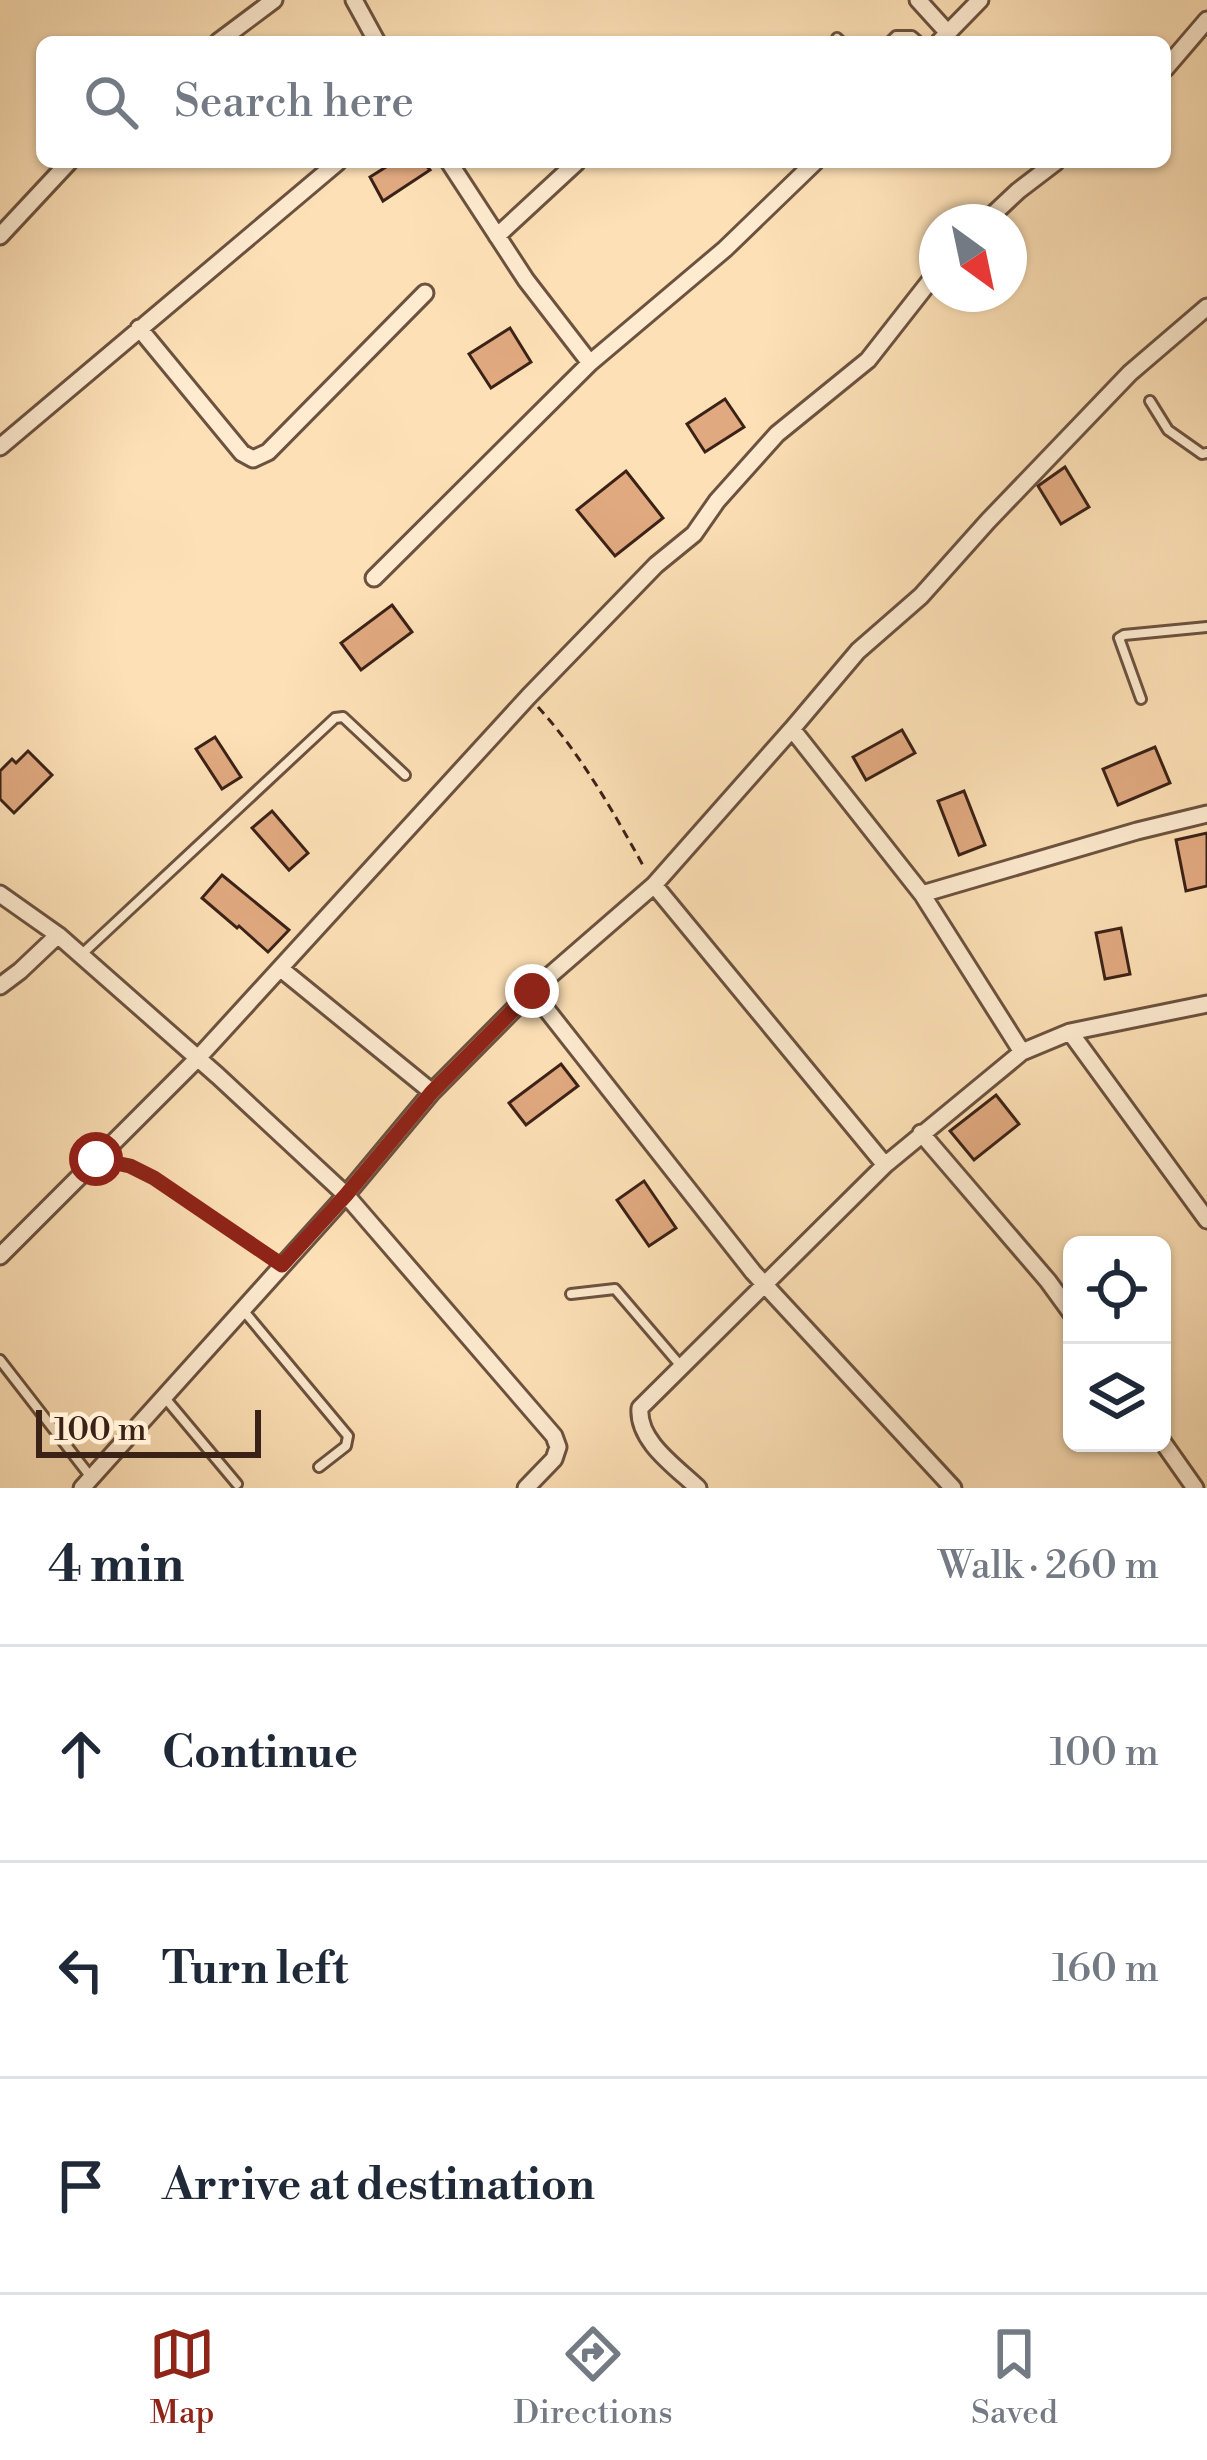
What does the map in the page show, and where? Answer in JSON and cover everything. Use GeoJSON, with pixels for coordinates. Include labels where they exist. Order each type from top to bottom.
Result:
{"type":"FeatureCollection","features":[{"type":"Feature","properties":{"kind":"street"},"geometry":{"type":"LineString","coordinates":[[226,36],[274,0]]}},
{"type":"Feature","properties":{"kind":"street"},"geometry":{"type":"LineString","coordinates":[[354,0],[374,36]]}},
{"type":"Feature","properties":{"kind":"street"},"geometry":{"type":"LineString","coordinates":[[918,0],[943,36]]}},
{"type":"Feature","properties":{"kind":"street"},"geometry":{"type":"LineString","coordinates":[[946,36],[980,0]]}},
{"type":"Feature","properties":{"kind":"street"},"geometry":{"type":"LineString","coordinates":[[1171,62],[1207,20]]}},
{"type":"Feature","properties":{"kind":"street"},"geometry":{"type":"LineString","coordinates":[[0,236],[63,168]]}},
{"type":"Feature","properties":{"kind":"street"},"geometry":{"type":"LineString","coordinates":[[0,446],[331,168]]}},
{"type":"Feature","properties":{"kind":"street"},"geometry":{"type":"LineString","coordinates":[[453,168],[526,280],[590,363]]}},
{"type":"Feature","properties":{"kind":"street"},"geometry":{"type":"LineString","coordinates":[[497,236],[571,168]]}},
{"type":"Feature","properties":{"kind":"street"},"geometry":{"type":"LineString","coordinates":[[374,578],[590,363],[725,250],[809,168]]}},
{"type":"Feature","properties":{"kind":"street"},"geometry":{"type":"LineString","coordinates":[[1005,204],[1048,168]]}},
{"type":"Feature","properties":{"kind":"street"},"geometry":{"type":"LineString","coordinates":[[140,328],[242,453],[253,458],[268,452],[425,293]]}},
{"type":"Feature","properties":{"kind":"street"},"geometry":{"type":"LineString","coordinates":[[0,1256],[198,1058],[529,696],[656,565],[694,534],[777,434],[868,360],[919,295]]}},
{"type":"Feature","properties":{"kind":"street"},"geometry":{"type":"LineString","coordinates":[[87,1483],[346,1195],[432,1092],[532,991],[654,885],[858,651],[921,596],[1130,374],[1205,315]]}},
{"type":"Feature","properties":{"kind":"street"},"geometry":{"type":"LineString","coordinates":[[792,729],[922,894],[1022,1052]]}},
{"type":"Feature","properties":{"kind":"street"},"geometry":{"type":"LineString","coordinates":[[922,894],[1207,814]]}},
{"type":"Feature","properties":{"kind":"street"},"geometry":{"type":"LineString","coordinates":[[654,885],[885,1165]]}},
{"type":"Feature","properties":{"kind":"street"},"geometry":{"type":"LineString","coordinates":[[0,894],[58,934],[346,1195],[450,1312],[554,1436],[558,1447],[554,1460],[526,1488]]}},
{"type":"Feature","properties":{"kind":"street"},"geometry":{"type":"LineString","coordinates":[[0,986],[58,934]]}},
{"type":"Feature","properties":{"kind":"street"},"geometry":{"type":"LineString","coordinates":[[281,968],[432,1092]]}},
{"type":"Feature","properties":{"kind":"street"},"geometry":{"type":"LineString","coordinates":[[532,991],[764,1283],[952,1488]]}},
{"type":"Feature","properties":{"kind":"street"},"geometry":{"type":"LineString","coordinates":[[698,1488],[653,1444],[638,1420],[640,1408],[885,1165],[1022,1052],[1070,1032],[1207,1004]]}},
{"type":"Feature","properties":{"kind":"street"},"geometry":{"type":"LineString","coordinates":[[1070,1032],[1207,1220]]}},
{"type":"Feature","properties":{"kind":"street"},"geometry":{"type":"LineString","coordinates":[[921,1133],[1063,1301]]}},
{"type":"Feature","properties":{"kind":"street"},"geometry":{"type":"LineString","coordinates":[[1170,1452],[1195,1488]]}},
{"type":"Feature","properties":{"kind":"lane"},"geometry":{"type":"LineString","coordinates":[[1150,401],[1168,430],[1207,453]]}},
{"type":"Feature","properties":{"kind":"lane"},"geometry":{"type":"LineString","coordinates":[[1141,699],[1119,638],[1207,627]]}},
{"type":"Feature","properties":{"kind":"lane"},"geometry":{"type":"LineString","coordinates":[[81,955],[335,718],[343,717],[406,775]]}},
{"type":"Feature","properties":{"kind":"lane"},"geometry":{"type":"LineString","coordinates":[[571,1294],[615,1289],[681,1366]]}},
{"type":"Feature","properties":{"kind":"lane"},"geometry":{"type":"LineString","coordinates":[[242,1310],[348,1436],[346,1446],[319,1467]]}},
{"type":"Feature","properties":{"kind":"lane"},"geometry":{"type":"LineString","coordinates":[[0,1360],[87,1483]]}},
{"type":"Feature","properties":{"kind":"lane"},"geometry":{"type":"LineString","coordinates":[[164,1397],[237,1484]]}},
{"type":"Feature","properties":{"kind":"path"},"geometry":{"type":"LineString","coordinates":[[529,696],[557,727],[654,885]]}},
{"type":"Feature","properties":{"kind":"path"},"geometry":{"type":"LineString","coordinates":[[96,1159],[130,1166],[154,1178],[282,1265]]}},
{"type":"Feature","properties":{"kind":"building"},"geometry":{"type":"Polygon","coordinates":[[[384,168],[430,170],[383,201],[370,177],[384,168]]]}},
{"type":"Feature","properties":{"kind":"building"},"geometry":{"type":"Polygon","coordinates":[[[510,328],[531,362],[491,388],[469,354],[510,328]]]}},
{"type":"Feature","properties":{"kind":"building"},"geometry":{"type":"Polygon","coordinates":[[[725,399],[744,427],[705,452],[687,424],[725,399]]]}},
{"type":"Feature","properties":{"kind":"building"},"geometry":{"type":"Polygon","coordinates":[[[1065,467],[1089,507],[1061,524],[1038,486],[1065,467]]]}},
{"type":"Feature","properties":{"kind":"building"},"geometry":{"type":"Polygon","coordinates":[[[626,471],[663,518],[615,556],[577,510],[626,471]]]}},
{"type":"Feature","properties":{"kind":"building"},"geometry":{"type":"Polygon","coordinates":[[[392,605],[412,632],[361,670],[341,643],[392,605]]]}},
{"type":"Feature","properties":{"kind":"building"},"geometry":{"type":"Polygon","coordinates":[[[902,730],[915,753],[866,780],[853,757],[902,730]]]}},
{"type":"Feature","properties":{"kind":"building"},"geometry":{"type":"Polygon","coordinates":[[[215,737],[241,777],[222,789],[196,749],[215,737]]]}},
{"type":"Feature","properties":{"kind":"building"},"geometry":{"type":"Polygon","coordinates":[[[1155,747],[1170,783],[1118,805],[1103,769],[1155,747]]]}},
{"type":"Feature","properties":{"kind":"building"},"geometry":{"type":"Polygon","coordinates":[[[28,751],[52,775],[14,813],[0,799],[0,771],[28,751]]]}},
{"type":"Feature","properties":{"kind":"building"},"geometry":{"type":"Polygon","coordinates":[[[964,791],[985,845],[959,855],[938,801],[964,791]]]}},
{"type":"Feature","properties":{"kind":"building"},"geometry":{"type":"Polygon","coordinates":[[[272,811],[308,853],[289,870],[252,828],[272,811]]]}},
{"type":"Feature","properties":{"kind":"building"},"geometry":{"type":"Polygon","coordinates":[[[1207,833],[1207,886],[1186,891],[1176,840],[1207,833]]]}},
{"type":"Feature","properties":{"kind":"building"},"geometry":{"type":"Polygon","coordinates":[[[222,875],[289,930],[268,952],[202,898],[222,875]]]}},
{"type":"Feature","properties":{"kind":"building"},"geometry":{"type":"Polygon","coordinates":[[[1121,928],[1130,974],[1105,979],[1096,933],[1121,928]]]}},
{"type":"Feature","properties":{"kind":"building"},"geometry":{"type":"Polygon","coordinates":[[[561,1064],[578,1086],[526,1125],[509,1103],[561,1064]]]}},
{"type":"Feature","properties":{"kind":"building"},"geometry":{"type":"Polygon","coordinates":[[[996,1095],[1019,1124],[974,1160],[950,1131],[996,1095]]]}},
{"type":"Feature","properties":{"kind":"building"},"geometry":{"type":"Polygon","coordinates":[[[644,1181],[676,1228],[649,1246],[617,1200],[644,1181]]]}},
{"type":"Feature","properties":{"kind":"route"},"geometry":{"type":"LineString","coordinates":[[96,1159],[115,1161],[154,1178],[282,1265],[432,1092],[532,991]]}}]}
